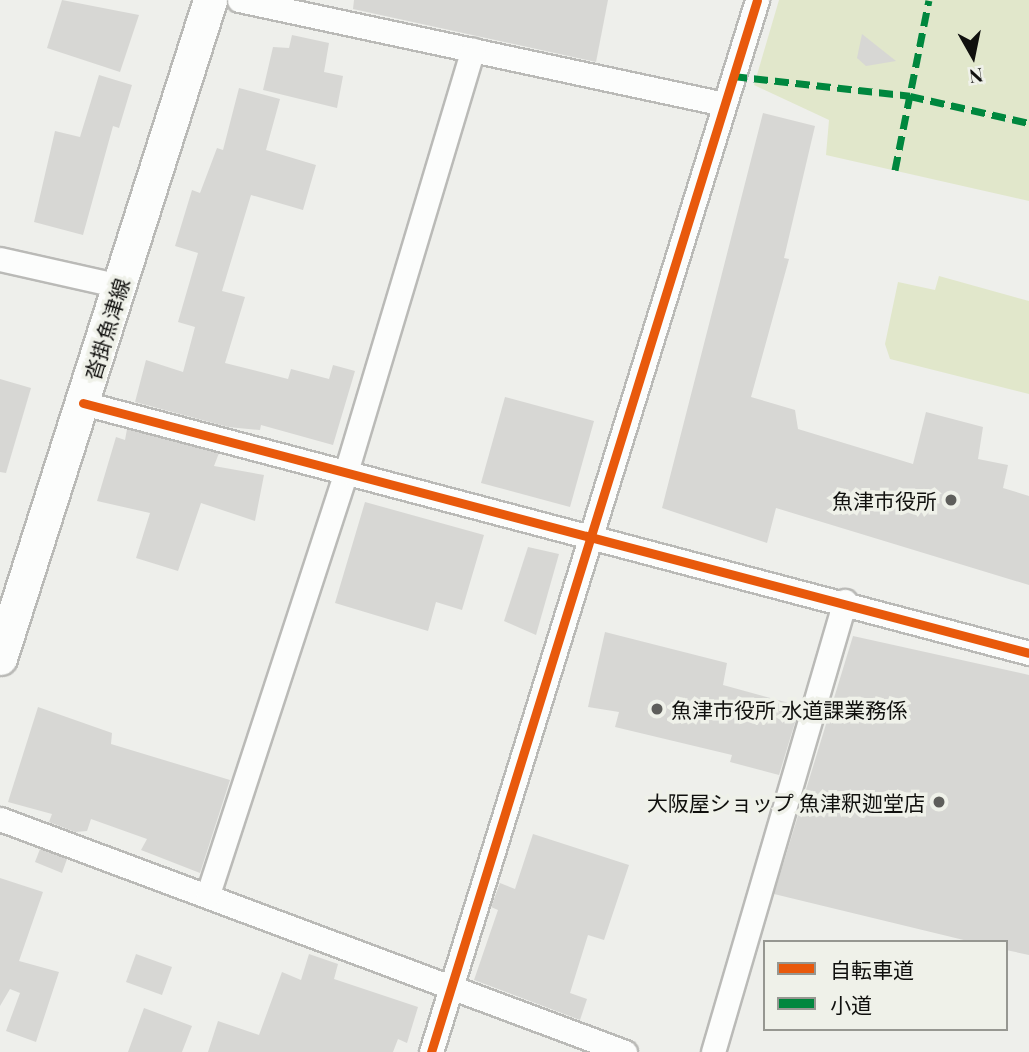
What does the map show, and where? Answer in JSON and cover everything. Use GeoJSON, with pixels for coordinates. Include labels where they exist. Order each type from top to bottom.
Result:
{"type":"FeatureCollection","features":[{"type":"Feature","properties":{"kind":"main road","name":"沓掛魚津線"},"geometry":{"type":"LineString","coordinates":[[0,658],[210,0]]}},
{"type":"Feature","properties":{"kind":"street"},"geometry":{"type":"LineString","coordinates":[[240,0],[724,104]]}},
{"type":"Feature","properties":{"kind":"street"},"geometry":{"type":"LineString","coordinates":[[431,1052],[757,0]]}},
{"type":"Feature","properties":{"kind":"street"},"geometry":{"type":"LineString","coordinates":[[208,894],[346,472],[472,50]]}},
{"type":"Feature","properties":{"kind":"street"},"geometry":{"type":"LineString","coordinates":[[0,259],[120,286]]}},
{"type":"Feature","properties":{"kind":"street"},"geometry":{"type":"LineString","coordinates":[[83,404],[346,472],[590,541],[845,601],[1029,653]]}},
{"type":"Feature","properties":{"kind":"street"},"geometry":{"type":"LineString","coordinates":[[713,1052],[845,601]]}},
{"type":"Feature","properties":{"kind":"street"},"geometry":{"type":"LineString","coordinates":[[0,819],[452,984],[625,1052]]}},
{"type":"Feature","properties":{"kind":"green space"},"geometry":{"type":"Polygon","coordinates":[[[779,0],[1029,0],[1029,201],[826,155],[829,120],[754,85],[779,0]]]}},
{"type":"Feature","properties":{"kind":"green space"},"geometry":{"type":"Polygon","coordinates":[[[939,276],[1029,301],[1029,394],[890,359],[885,344],[898,282],[935,290],[939,276]]]}},
{"type":"Feature","properties":{"kind":"building"},"geometry":{"type":"Polygon","coordinates":[[[62,0],[139,15],[120,72],[47,48],[62,0]]]}},
{"type":"Feature","properties":{"kind":"building"},"geometry":{"type":"Polygon","coordinates":[[[354,0],[608,0],[596,62],[353,9],[354,0]]]}},
{"type":"Feature","properties":{"kind":"building"},"geometry":{"type":"Polygon","coordinates":[[[862,34],[896,61],[866,66],[857,58],[862,34]]]}},
{"type":"Feature","properties":{"kind":"building"},"geometry":{"type":"Polygon","coordinates":[[[292,35],[329,43],[324,72],[343,76],[337,108],[263,90],[273,47],[289,48],[292,35]]]}},
{"type":"Feature","properties":{"kind":"building"},"geometry":{"type":"Polygon","coordinates":[[[99,75],[132,85],[119,128],[113,126],[83,235],[34,222],[55,131],[80,137],[99,75]]]}},
{"type":"Feature","properties":{"kind":"building"},"geometry":{"type":"Polygon","coordinates":[[[239,88],[280,99],[266,150],[316,165],[303,210],[251,195],[222,291],[245,297],[225,363],[288,379],[291,369],[329,379],[333,365],[355,371],[333,445],[261,425],[260,430],[228,427],[135,402],[146,360],[183,372],[195,327],[178,322],[198,253],[175,246],[192,190],[200,193],[217,148],[223,150],[239,88]]]}},
{"type":"Feature","properties":{"kind":"building"},"geometry":{"type":"Polygon","coordinates":[[[763,113],[815,126],[784,258],[789,259],[751,397],[795,410],[798,429],[913,464],[926,412],[983,427],[978,459],[1008,465],[1003,488],[1029,496],[1029,585],[776,508],[767,543],[662,508],[763,113]]]}},
{"type":"Feature","properties":{"kind":"building"},"geometry":{"type":"Polygon","coordinates":[[[0,379],[31,388],[6,473],[0,472],[0,379]]]}},
{"type":"Feature","properties":{"kind":"building"},"geometry":{"type":"Polygon","coordinates":[[[505,397],[594,421],[570,507],[481,483],[505,397]]]}},
{"type":"Feature","properties":{"kind":"building"},"geometry":{"type":"Polygon","coordinates":[[[127,429],[219,453],[214,466],[264,475],[255,521],[201,503],[178,571],[136,558],[150,513],[97,501],[116,437],[125,440],[127,429]]]}},
{"type":"Feature","properties":{"kind":"building"},"geometry":{"type":"Polygon","coordinates":[[[365,502],[484,535],[462,610],[436,602],[428,631],[335,603],[365,502]]]}},
{"type":"Feature","properties":{"kind":"building"},"geometry":{"type":"Polygon","coordinates":[[[528,547],[559,554],[536,635],[504,621],[528,547]]]}},
{"type":"Feature","properties":{"kind":"building"},"geometry":{"type":"Polygon","coordinates":[[[605,632],[727,663],[723,685],[800,706],[779,775],[730,762],[732,755],[615,727],[619,712],[588,707],[605,632]]]}},
{"type":"Feature","properties":{"kind":"building"},"geometry":{"type":"Polygon","coordinates":[[[853,636],[1029,675],[1029,955],[1008,950],[1008,940],[964,940],[774,894],[853,636]]]}},
{"type":"Feature","properties":{"kind":"building"},"geometry":{"type":"Polygon","coordinates":[[[38,707],[112,733],[111,744],[230,780],[200,873],[141,850],[147,839],[91,819],[87,831],[75,832],[49,822],[52,814],[8,802],[38,707]]]}},
{"type":"Feature","properties":{"kind":"building"},"geometry":{"type":"Polygon","coordinates":[[[533,834],[629,865],[604,940],[588,935],[570,993],[587,999],[580,1020],[474,980],[498,910],[491,907],[500,883],[515,889],[533,834]]]}},
{"type":"Feature","properties":{"kind":"building"},"geometry":{"type":"Polygon","coordinates":[[[40,849],[67,859],[62,873],[35,862],[40,849]]]}},
{"type":"Feature","properties":{"kind":"building"},"geometry":{"type":"Polygon","coordinates":[[[0,878],[43,892],[19,961],[59,972],[36,1042],[6,1031],[20,993],[10,989],[0,1006],[0,878]]]}},
{"type":"Feature","properties":{"kind":"building"},"geometry":{"type":"Polygon","coordinates":[[[136,954],[172,967],[162,995],[126,982],[136,954]]]}},
{"type":"Feature","properties":{"kind":"building"},"geometry":{"type":"Polygon","coordinates":[[[309,954],[338,964],[334,979],[418,1007],[407,1043],[398,1039],[393,1052],[208,1052],[218,1021],[259,1035],[282,972],[301,980],[309,954]]]}},
{"type":"Feature","properties":{"kind":"building"},"geometry":{"type":"Polygon","coordinates":[[[144,1008],[192,1026],[182,1052],[128,1052],[144,1008]]]}},
{"type":"Feature","properties":{"kind":"marked path"},"geometry":{"type":"LineString","coordinates":[[895,170],[929,0]]}},
{"type":"Feature","properties":{"kind":"marked path"},"geometry":{"type":"LineString","coordinates":[[733,76],[910,96],[1029,123]]}},
{"type":"Feature","properties":{"kind":"cycle path"},"geometry":{"type":"LineString","coordinates":[[431,1052],[757,0]]}},
{"type":"Feature","properties":{"kind":"cycle path"},"geometry":{"type":"LineString","coordinates":[[83,403],[1029,653]]}},
{"type":"Feature","properties":{"kind":"place","name":"魚津市役所"},"geometry":{"type":"Point","coordinates":[951,500]}},
{"type":"Feature","properties":{"kind":"place","name":"魚津市役所 水道課業務係"},"geometry":{"type":"Point","coordinates":[657,709]}},
{"type":"Feature","properties":{"kind":"place","name":"大阪屋ショップ 魚津釈迦堂店"},"geometry":{"type":"Point","coordinates":[939,802]}}]}
